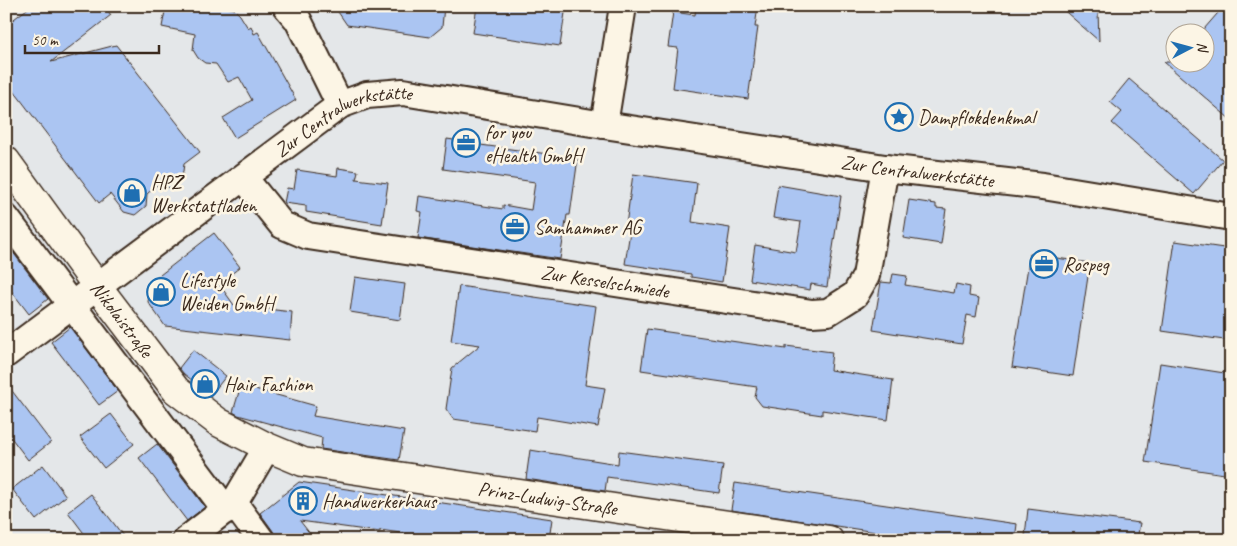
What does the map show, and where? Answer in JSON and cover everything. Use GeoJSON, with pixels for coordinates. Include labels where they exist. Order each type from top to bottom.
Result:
{"type":"FeatureCollection","features":[{"type":"Feature","properties":{"kind":"main road","name":"Nikolaistraße"},"geometry":{"type":"LineString","coordinates":[[6,161],[176,390],[218,422],[267,447]]}},
{"type":"Feature","properties":{"kind":"main road","name":"Prinz-Ludwig-Straße"},"geometry":{"type":"LineString","coordinates":[[267,447],[303,462],[829,540]]}},
{"type":"Feature","properties":{"kind":"street"},"geometry":{"type":"LineString","coordinates":[[286,6],[298,20],[340,105]]}},
{"type":"Feature","properties":{"kind":"street"},"geometry":{"type":"LineString","coordinates":[[604,125],[623,6]]}},
{"type":"Feature","properties":{"kind":"street","name":"Zur Centralwerkstätte"},"geometry":{"type":"LineString","coordinates":[[6,354],[340,105],[367,95],[403,92],[885,168],[1043,186],[1231,217]]}},
{"type":"Feature","properties":{"kind":"street","name":"Zur Kesselschmiede"},"geometry":{"type":"LineString","coordinates":[[244,178],[282,225],[308,236],[812,314],[828,312],[855,295],[866,276],[885,168]]}},
{"type":"Feature","properties":{"kind":"street"},"geometry":{"type":"LineString","coordinates":[[6,218],[230,506],[261,540]]}},
{"type":"Feature","properties":{"kind":"street"},"geometry":{"type":"LineString","coordinates":[[186,540],[230,506],[267,447]]}},
{"type":"Feature","properties":{"kind":"building"},"geometry":{"type":"Polygon","coordinates":[[[31,6],[104,6],[111,15],[51,62],[116,45],[200,152],[184,164],[182,178],[170,188],[157,185],[147,194],[146,206],[135,215],[124,212],[110,194],[99,203],[14,91],[6,96],[6,25],[31,6]]]}},
{"type":"Feature","properties":{"kind":"building"},"geometry":{"type":"Polygon","coordinates":[[[166,6],[222,6],[234,9],[248,28],[251,26],[254,34],[258,32],[296,100],[235,138],[223,118],[252,100],[239,77],[228,82],[216,64],[205,63],[198,58],[193,50],[195,34],[162,27],[166,6]]]}},
{"type":"Feature","properties":{"kind":"building"},"geometry":{"type":"Polygon","coordinates":[[[334,6],[444,6],[442,27],[430,37],[347,25],[334,6]]]}},
{"type":"Feature","properties":{"kind":"building"},"geometry":{"type":"Polygon","coordinates":[[[477,6],[566,6],[560,46],[473,33],[477,6]]]}},
{"type":"Feature","properties":{"kind":"building"},"geometry":{"type":"Polygon","coordinates":[[[696,6],[758,6],[755,27],[758,27],[748,99],[673,88],[678,48],[668,47],[673,12],[695,15],[696,6]]]}},
{"type":"Feature","properties":{"kind":"building"},"geometry":{"type":"Polygon","coordinates":[[[1059,6],[1092,6],[1098,11],[1099,41],[1059,6]]]}},
{"type":"Feature","properties":{"kind":"building"},"geometry":{"type":"Polygon","coordinates":[[[1224,6],[1231,6],[1231,120],[1176,72],[1214,72],[1214,22],[1210,22],[1224,6]]]}},
{"type":"Feature","properties":{"kind":"building"},"geometry":{"type":"Polygon","coordinates":[[[1129,79],[1223,160],[1194,194],[1112,123],[1122,112],[1110,102],[1129,79]]]}},
{"type":"Feature","properties":{"kind":"building"},"geometry":{"type":"Polygon","coordinates":[[[467,133],[473,144],[578,158],[570,215],[567,215],[560,259],[418,238],[422,212],[417,211],[419,196],[503,209],[503,205],[531,210],[535,182],[443,169],[447,139],[460,141],[467,133]]]}},
{"type":"Feature","properties":{"kind":"building"},"geometry":{"type":"Polygon","coordinates":[[[338,168],[358,171],[356,179],[388,183],[382,224],[306,212],[306,206],[284,203],[287,188],[294,189],[297,170],[337,176],[338,168]]]}},
{"type":"Feature","properties":{"kind":"building"},"geometry":{"type":"Polygon","coordinates":[[[633,174],[697,183],[692,222],[730,228],[722,282],[691,277],[691,274],[625,264],[631,225],[626,225],[633,174]]]}},
{"type":"Feature","properties":{"kind":"building"},"geometry":{"type":"Polygon","coordinates":[[[778,185],[841,196],[827,287],[811,284],[810,290],[750,280],[755,245],[796,252],[801,222],[773,218],[778,185]]]}},
{"type":"Feature","properties":{"kind":"building"},"geometry":{"type":"Polygon","coordinates":[[[909,200],[936,204],[936,208],[946,209],[941,244],[903,238],[909,200]]]}},
{"type":"Feature","properties":{"kind":"building"},"geometry":{"type":"Polygon","coordinates":[[[214,233],[240,267],[219,284],[234,305],[292,312],[290,340],[165,326],[148,302],[151,282],[214,233]]]}},
{"type":"Feature","properties":{"kind":"building"},"geometry":{"type":"Polygon","coordinates":[[[1175,241],[1231,249],[1231,341],[1162,331],[1175,241]]]}},
{"type":"Feature","properties":{"kind":"building"},"geometry":{"type":"Polygon","coordinates":[[[6,243],[48,299],[29,314],[6,284],[6,243]]]}},
{"type":"Feature","properties":{"kind":"building"},"geometry":{"type":"Polygon","coordinates":[[[1030,254],[1090,263],[1073,376],[1012,367],[1030,254]]]}},
{"type":"Feature","properties":{"kind":"building"},"geometry":{"type":"Polygon","coordinates":[[[893,274],[907,276],[905,285],[954,293],[956,284],[970,287],[969,296],[979,298],[976,317],[967,315],[962,344],[873,330],[881,282],[891,283],[893,274]]]}},
{"type":"Feature","properties":{"kind":"building"},"geometry":{"type":"Polygon","coordinates":[[[355,277],[405,284],[400,320],[350,312],[355,277]]]}},
{"type":"Feature","properties":{"kind":"building"},"geometry":{"type":"Polygon","coordinates":[[[459,286],[596,306],[585,385],[605,388],[598,427],[537,417],[535,431],[453,419],[446,409],[452,368],[480,345],[451,341],[459,286]]]}},
{"type":"Feature","properties":{"kind":"building"},"geometry":{"type":"Polygon","coordinates":[[[70,327],[118,391],[99,405],[51,342],[70,327]]]}},
{"type":"Feature","properties":{"kind":"building"},"geometry":{"type":"Polygon","coordinates":[[[647,329],[786,349],[786,346],[832,352],[830,370],[893,380],[888,420],[822,410],[822,415],[762,406],[755,397],[757,387],[641,370],[647,329]]]}},
{"type":"Feature","properties":{"kind":"building"},"geometry":{"type":"Polygon","coordinates":[[[193,350],[226,376],[211,395],[179,368],[193,350]]]}},
{"type":"Feature","properties":{"kind":"building"},"geometry":{"type":"Polygon","coordinates":[[[1160,363],[1231,374],[1231,475],[1145,462],[1160,363]]]}},
{"type":"Feature","properties":{"kind":"building"},"geometry":{"type":"Polygon","coordinates":[[[6,383],[51,442],[28,460],[6,431],[6,383]]]}},
{"type":"Feature","properties":{"kind":"building"},"geometry":{"type":"Polygon","coordinates":[[[241,385],[316,406],[313,416],[404,431],[399,460],[321,449],[322,438],[238,415],[233,412],[241,385]]]}},
{"type":"Feature","properties":{"kind":"building"},"geometry":{"type":"Polygon","coordinates":[[[111,414],[134,444],[104,468],[80,437],[111,414]]]}},
{"type":"Feature","properties":{"kind":"building"},"geometry":{"type":"Polygon","coordinates":[[[157,444],[205,507],[187,521],[139,458],[157,444]]]}},
{"type":"Feature","properties":{"kind":"building"},"geometry":{"type":"Polygon","coordinates":[[[530,450],[618,464],[619,451],[723,465],[719,493],[607,477],[605,491],[526,479],[530,450]]]}},
{"type":"Feature","properties":{"kind":"building"},"geometry":{"type":"Polygon","coordinates":[[[43,465],[66,496],[36,520],[12,489],[43,465]]]}},
{"type":"Feature","properties":{"kind":"building"},"geometry":{"type":"Polygon","coordinates":[[[299,482],[552,519],[549,540],[479,540],[455,536],[454,540],[448,540],[300,521],[315,540],[277,540],[260,513],[299,482]]]}},
{"type":"Feature","properties":{"kind":"building"},"geometry":{"type":"Polygon","coordinates":[[[735,483],[1017,524],[1015,540],[928,540],[731,510],[735,483]]]}},
{"type":"Feature","properties":{"kind":"building"},"geometry":{"type":"Polygon","coordinates":[[[91,494],[126,540],[89,540],[68,512],[91,494]]]}},
{"type":"Feature","properties":{"kind":"building"},"geometry":{"type":"Polygon","coordinates":[[[1028,509],[1140,523],[1137,540],[1050,540],[1025,536],[1028,509]]]}},
{"type":"Feature","properties":{"kind":"place","name":"Dampflokdenkmal"},"geometry":{"type":"Point","coordinates":[899,117]}},
{"type":"Feature","properties":{"kind":"place","name":"for you eHealth GmbH"},"geometry":{"type":"Point","coordinates":[466,143]}},
{"type":"Feature","properties":{"kind":"place","name":"HPZ Werkstattladen"},"geometry":{"type":"Point","coordinates":[132,193]}},
{"type":"Feature","properties":{"kind":"place","name":"Samhammer AG"},"geometry":{"type":"Point","coordinates":[515,227]}},
{"type":"Feature","properties":{"kind":"place","name":"Rospeg"},"geometry":{"type":"Point","coordinates":[1044,264]}},
{"type":"Feature","properties":{"kind":"place","name":"Lifestyle Weiden GmbH"},"geometry":{"type":"Point","coordinates":[161,292]}},
{"type":"Feature","properties":{"kind":"place","name":"Hair Fashion"},"geometry":{"type":"Point","coordinates":[205,384]}},
{"type":"Feature","properties":{"kind":"place","name":"Handwerkerhaus"},"geometry":{"type":"Point","coordinates":[303,501]}}]}
